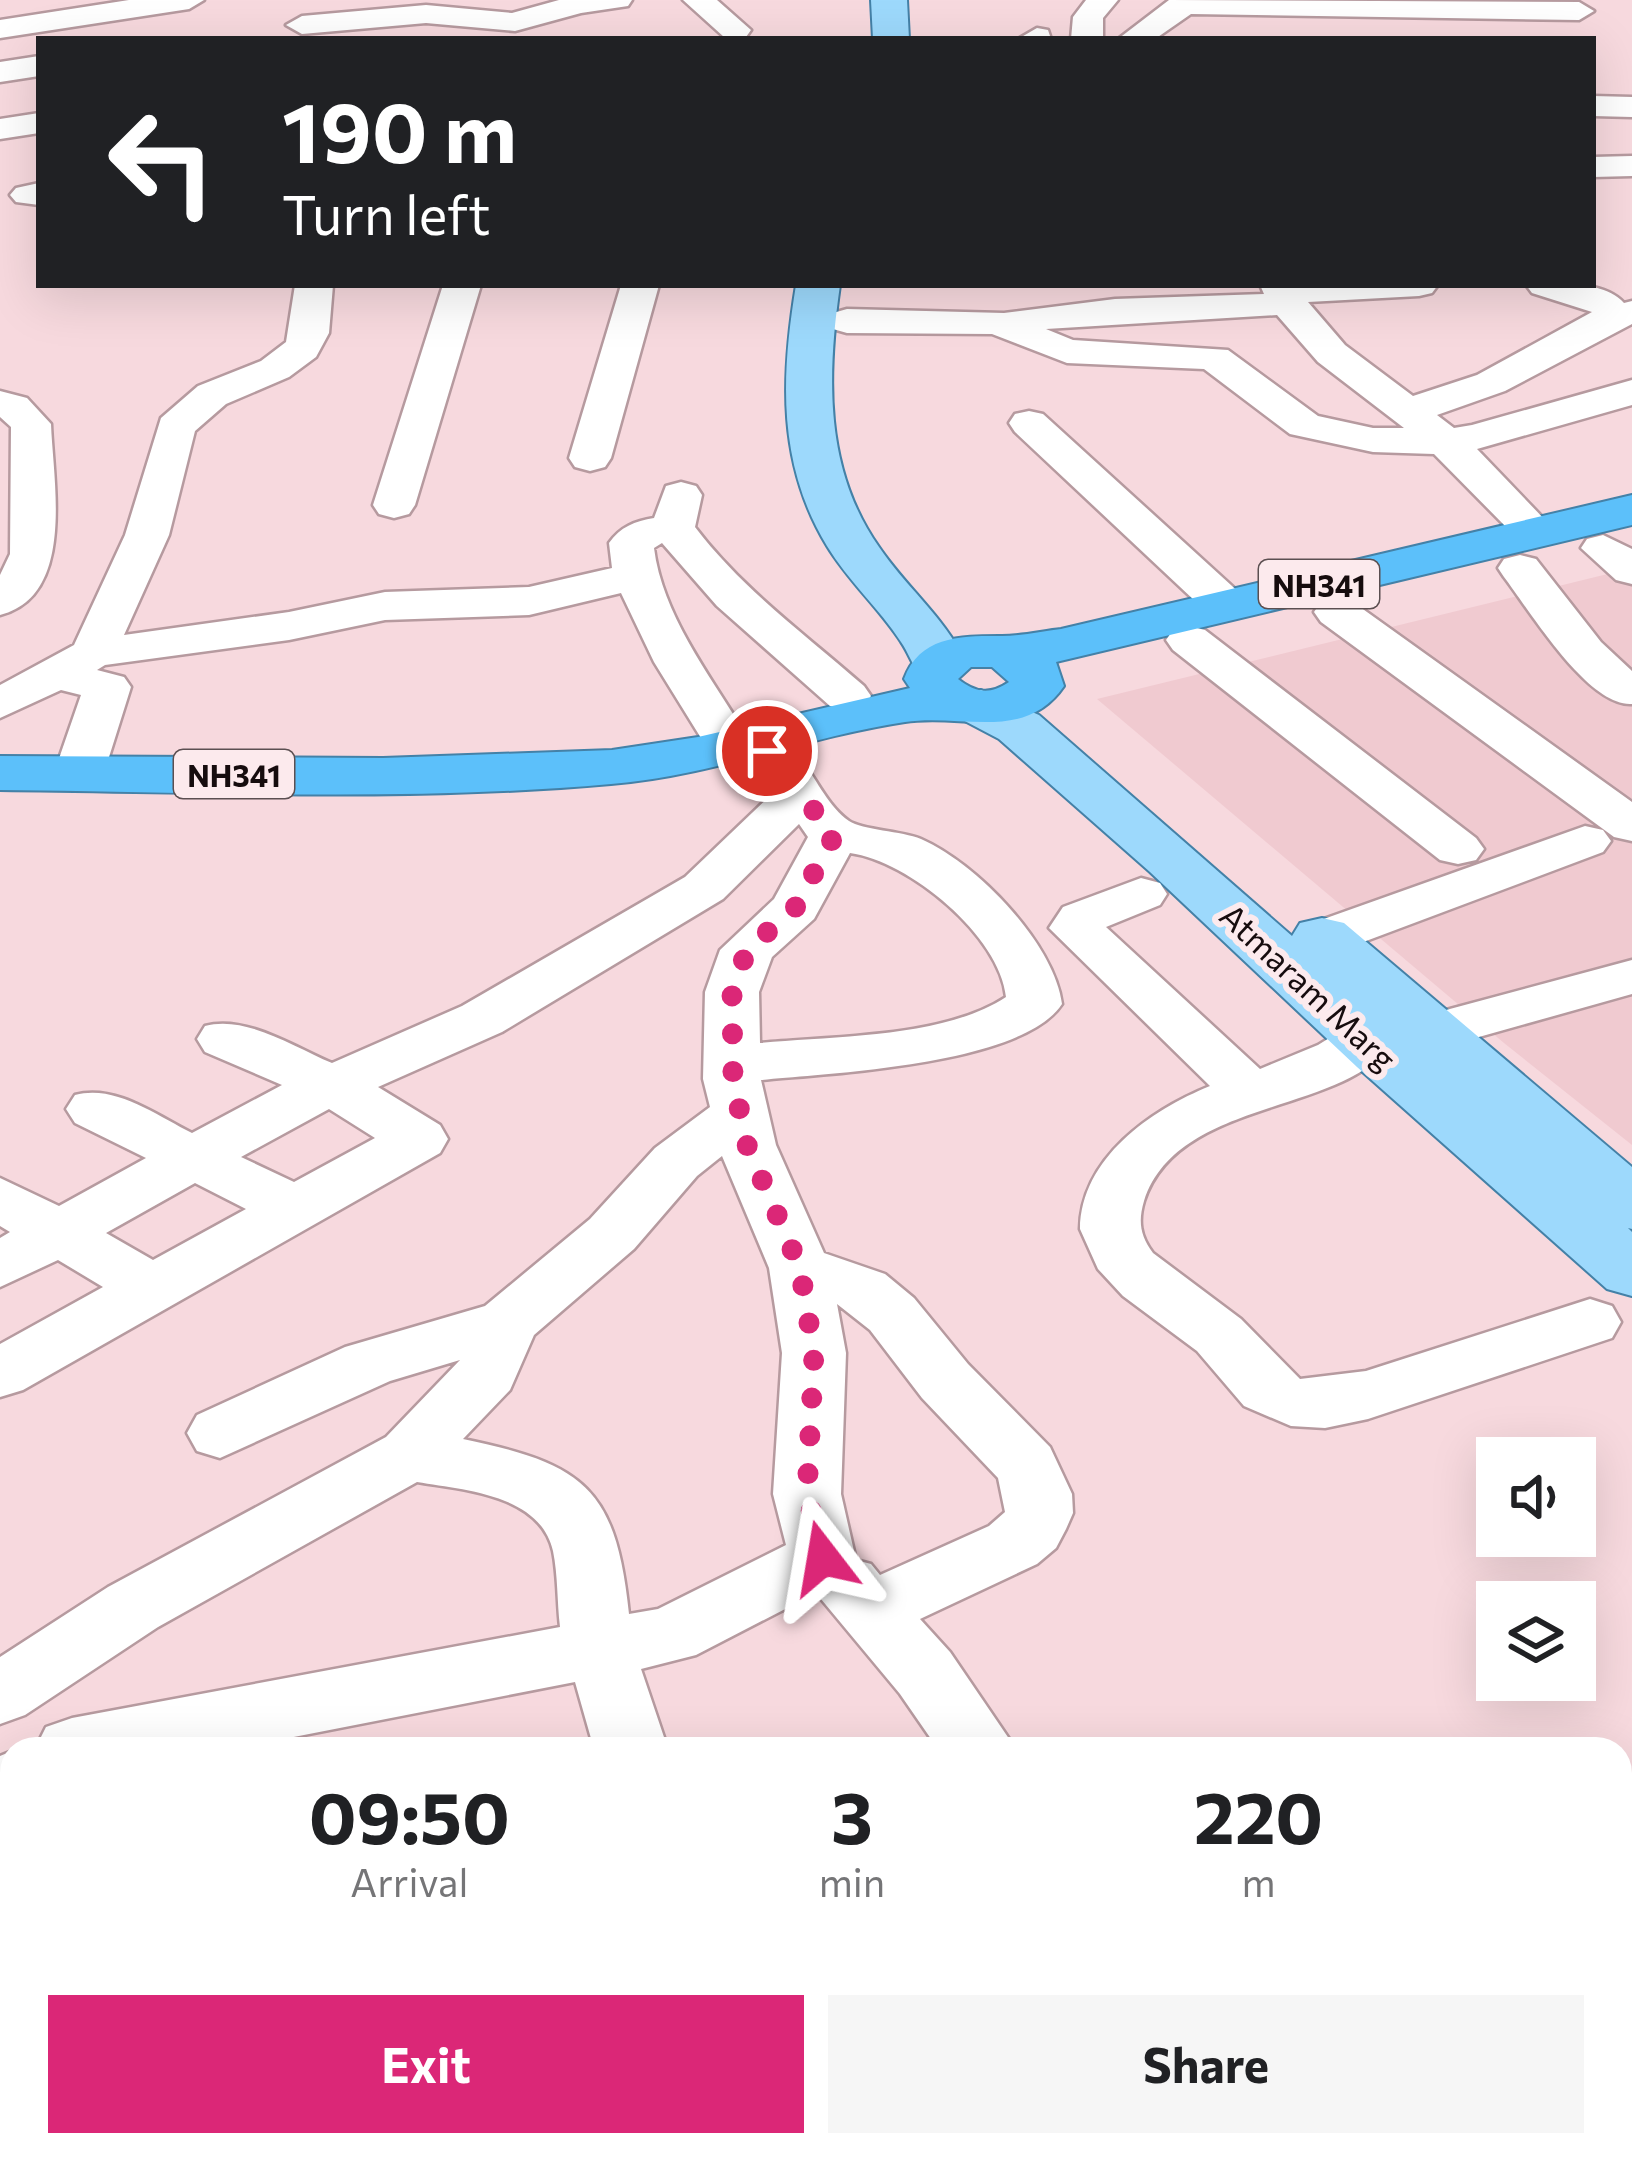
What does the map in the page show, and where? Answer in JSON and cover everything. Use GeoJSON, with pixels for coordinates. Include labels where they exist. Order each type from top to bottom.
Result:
{"type":"FeatureCollection","features":[{"type":"Feature","properties":{"kind":"highway","name":"NH341"},"geometry":{"type":"LineString","coordinates":[[468,772],[613,750],[780,777],[847,696],[984,676],[1208,623],[1625,541]]}},
{"type":"Feature","properties":{"kind":"highway","name":"NH341"},"geometry":{"type":"LineString","coordinates":[[0,773],[468,772],[616,766],[759,741],[917,702],[984,676]]}},
{"type":"Feature","properties":{"kind":"main road"},"geometry":{"type":"LineString","coordinates":[[860,0],[861,36]]}},
{"type":"Feature","properties":{"kind":"main road"},"geometry":{"type":"LineString","coordinates":[[889,0],[891,36]]}},
{"type":"Feature","properties":{"kind":"main road"},"geometry":{"type":"LineString","coordinates":[[840,297],[809,329],[804,418],[812,460],[835,519],[877,582],[928,636],[984,676]]}},
{"type":"Feature","properties":{"kind":"main road","name":"Atmaram Marg"},"geometry":{"type":"LineString","coordinates":[[984,676],[1041,699],[1217,842],[1429,1033],[1632,1205]]}},
{"type":"Feature","properties":{"kind":"main road","name":"Atmaram Marg"},"geometry":{"type":"LineString","coordinates":[[984,676],[1036,742],[1632,1271]]}},
{"type":"Feature","properties":{"kind":"street"},"geometry":{"type":"LineString","coordinates":[[0,29],[189,0]]}},
{"type":"Feature","properties":{"kind":"street"},"geometry":{"type":"LineString","coordinates":[[280,0],[308,32],[426,14],[510,21],[617,0]]}},
{"type":"Feature","properties":{"kind":"street"},"geometry":{"type":"LineString","coordinates":[[698,0],[736,30]]}},
{"type":"Feature","properties":{"kind":"street"},"geometry":{"type":"LineString","coordinates":[[1089,36],[1088,17],[1103,0]]}},
{"type":"Feature","properties":{"kind":"street"},"geometry":{"type":"LineString","coordinates":[[154,2],[182,36]]}},
{"type":"Feature","properties":{"kind":"street"},"geometry":{"type":"LineString","coordinates":[[1311,2],[1317,36]]}},
{"type":"Feature","properties":{"kind":"street"},"geometry":{"type":"LineString","coordinates":[[1412,3],[1420,36]]}},
{"type":"Feature","properties":{"kind":"street"},"geometry":{"type":"LineString","coordinates":[[1139,36],[1192,4],[1412,3],[1513,16],[1579,11]]}},
{"type":"Feature","properties":{"kind":"street"},"geometry":{"type":"LineString","coordinates":[[1192,4],[1208,36]]}},
{"type":"Feature","properties":{"kind":"street"},"geometry":{"type":"LineString","coordinates":[[564,9],[593,36]]}},
{"type":"Feature","properties":{"kind":"street"},"geometry":{"type":"LineString","coordinates":[[0,72],[36,66]]}},
{"type":"Feature","properties":{"kind":"street"},"geometry":{"type":"LineString","coordinates":[[1596,106],[1632,107]]}},
{"type":"Feature","properties":{"kind":"street"},"geometry":{"type":"LineString","coordinates":[[0,129],[36,123]]}},
{"type":"Feature","properties":{"kind":"street"},"geometry":{"type":"LineString","coordinates":[[75,664],[147,535],[176,427],[212,395],[274,369],[302,349],[310,333],[314,288]]}},
{"type":"Feature","properties":{"kind":"street"},"geometry":{"type":"LineString","coordinates":[[394,506],[461,288]]}},
{"type":"Feature","properties":{"kind":"street"},"geometry":{"type":"LineString","coordinates":[[590,458],[639,288]]}},
{"type":"Feature","properties":{"kind":"street"},"geometry":{"type":"LineString","coordinates":[[940,322],[1040,288]]}},
{"type":"Feature","properties":{"kind":"street"},"geometry":{"type":"LineString","coordinates":[[840,297],[940,322],[998,323],[1372,288]]}},
{"type":"Feature","properties":{"kind":"street"},"geometry":{"type":"LineString","coordinates":[[1557,288],[1610,303]]}},
{"type":"Feature","properties":{"kind":"street"},"geometry":{"type":"LineString","coordinates":[[1278,294],[1314,338],[1446,442],[1522,545],[1585,652],[1626,691]]}},
{"type":"Feature","properties":{"kind":"street"},"geometry":{"type":"LineString","coordinates":[[1408,411],[1491,383],[1610,303]]}},
{"type":"Feature","properties":{"kind":"street"},"geometry":{"type":"LineString","coordinates":[[998,323],[1067,351],[1214,358],[1304,425],[1373,440],[1446,442],[1632,392]]}},
{"type":"Feature","properties":{"kind":"street"},"geometry":{"type":"LineString","coordinates":[[0,403],[13,407],[31,424],[32,554],[20,580],[0,602]]}},
{"type":"Feature","properties":{"kind":"street"},"geometry":{"type":"LineString","coordinates":[[1029,423],[1208,623],[1458,849]]}},
{"type":"Feature","properties":{"kind":"street"},"geometry":{"type":"LineString","coordinates":[[1562,444],[1632,427]]}},
{"type":"Feature","properties":{"kind":"street"},"geometry":{"type":"LineString","coordinates":[[220,1433],[368,1364],[507,1324],[613,1234],[736,1088],[1009,1024],[1034,1004],[1029,970],[984,914],[913,854],[884,843],[780,777],[677,662],[635,576],[631,544],[677,509],[692,556],[777,638],[847,696]]}},
{"type":"Feature","properties":{"kind":"street"},"geometry":{"type":"LineString","coordinates":[[0,704],[75,664],[385,606],[529,601],[635,576]]}},
{"type":"Feature","properties":{"kind":"street"},"geometry":{"type":"LineString","coordinates":[[1337,612],[1609,833]]}},
{"type":"Feature","properties":{"kind":"street"},"geometry":{"type":"LineString","coordinates":[[75,664],[107,687],[80,773]]}},
{"type":"Feature","properties":{"kind":"street"},"geometry":{"type":"LineString","coordinates":[[0,1265],[333,1085],[482,1019],[704,888],[780,777]]}},
{"type":"Feature","properties":{"kind":"street"},"geometry":{"type":"LineString","coordinates":[[780,777],[795,908],[747,950],[732,992],[736,1088],[747,1145],[800,1268],[814,1353],[807,1494],[823,1558],[925,1673],[970,1737]]}},
{"type":"Feature","properties":{"kind":"street"},"geometry":{"type":"LineString","coordinates":[[1323,938],[1609,833]]}},
{"type":"Feature","properties":{"kind":"street"},"geometry":{"type":"LineString","coordinates":[[1141,894],[1082,918],[1076,928],[1250,1092]]}},
{"type":"Feature","properties":{"kind":"street"},"geometry":{"type":"LineString","coordinates":[[1429,1033],[1632,977]]}},
{"type":"Feature","properties":{"kind":"street"},"geometry":{"type":"LineString","coordinates":[[0,1373],[291,1206],[419,1139],[333,1085],[225,1039]]}},
{"type":"Feature","properties":{"kind":"street"},"geometry":{"type":"LineString","coordinates":[[1367,1040],[1338,1061],[1185,1119],[1152,1146],[1130,1170],[1111,1207],[1111,1234],[1120,1254],[1143,1279],[1222,1337],[1276,1396],[1312,1405],[1357,1398],[1590,1322]]}},
{"type":"Feature","properties":{"kind":"street"},"geometry":{"type":"LineString","coordinates":[[95,1109],[291,1206]]}},
{"type":"Feature","properties":{"kind":"street"},"geometry":{"type":"LineString","coordinates":[[0,1199],[151,1287]]}},
{"type":"Feature","properties":{"kind":"street"},"geometry":{"type":"LineString","coordinates":[[800,1268],[862,1290],[892,1313],[945,1381],[1026,1465],[1038,1494],[1039,1513],[1032,1529],[1013,1546],[870,1611]]}},
{"type":"Feature","properties":{"kind":"street"},"geometry":{"type":"LineString","coordinates":[[0,1694],[133,1607],[409,1456],[488,1373],[507,1324]]}},
{"type":"Feature","properties":{"kind":"street"},"geometry":{"type":"LineString","coordinates":[[409,1456],[527,1482],[559,1500],[576,1520],[586,1544],[599,1649],[627,1737]]}},
{"type":"Feature","properties":{"kind":"street"},"geometry":{"type":"LineString","coordinates":[[136,1737],[670,1635],[823,1558]]}},
{"type":"Feature","properties":{"kind":"shaded area"},"geometry":{"type":"Polygon","coordinates":[[[1632,568],[1632,1145],[1504,1043],[1097,699],[1632,568]]]}},
{"type":"Feature","properties":{"kind":"route"},"geometry":{"type":"LineString","coordinates":[[767,751],[834,836],[795,908],[747,950],[732,992],[733,1079],[747,1145],[800,1268],[814,1353],[807,1494],[823,1558]]}}]}
